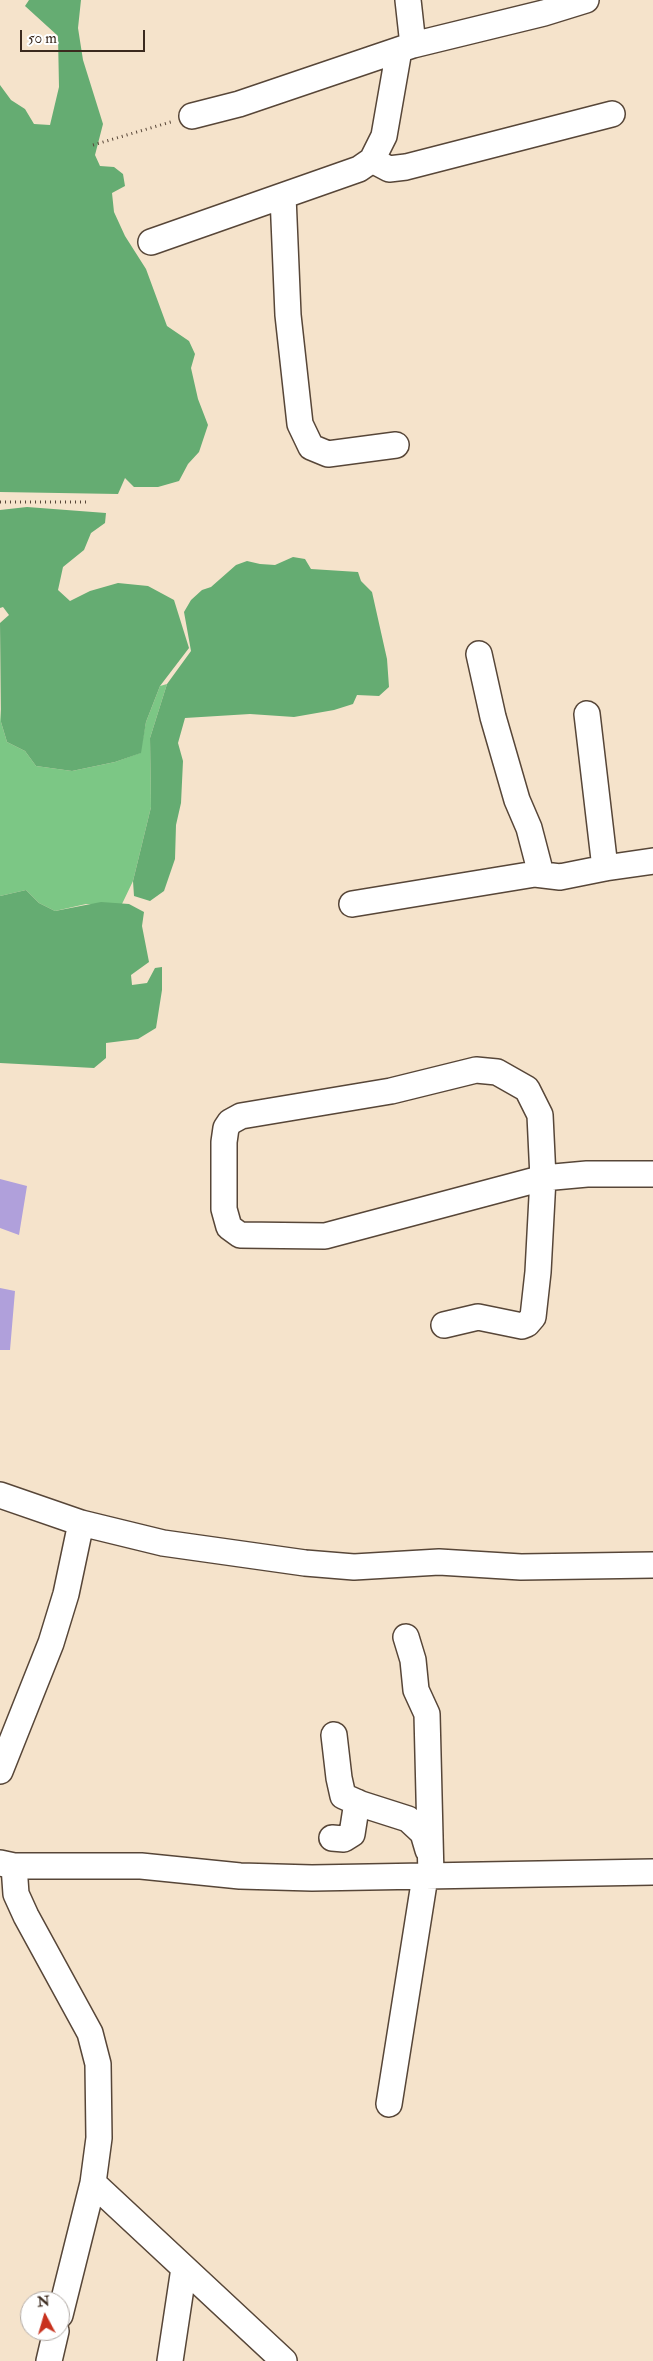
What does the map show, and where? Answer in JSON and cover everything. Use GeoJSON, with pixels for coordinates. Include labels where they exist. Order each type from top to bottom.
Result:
{"type":"FeatureCollection","features":[{"type":"Feature","properties":{"kind":"street"},"geometry":{"type":"LineString","coordinates":[[151,242],[359,169],[372,160],[384,136],[406,48],[408,0]]}},
{"type":"Feature","properties":{"kind":"street"},"geometry":{"type":"LineString","coordinates":[[192,116],[238,104],[406,48],[544,13],[586,0]]}},
{"type":"Feature","properties":{"kind":"street"},"geometry":{"type":"LineString","coordinates":[[372,160],[390,169],[406,167],[612,114]]}},
{"type":"Feature","properties":{"kind":"street"},"geometry":{"type":"LineString","coordinates":[[283,196],[288,315],[300,424],[311,448],[328,454],[396,445]]}},
{"type":"Feature","properties":{"kind":"street"},"geometry":{"type":"LineString","coordinates":[[478,654],[493,716],[517,800],[529,828],[541,874]]}},
{"type":"Feature","properties":{"kind":"street"},"geometry":{"type":"LineString","coordinates":[[587,714],[605,868]]}},
{"type":"Feature","properties":{"kind":"street"},"geometry":{"type":"LineString","coordinates":[[352,904],[541,874],[560,877],[653,861]]}},
{"type":"Feature","properties":{"kind":"street"},"geometry":{"type":"LineString","coordinates":[[444,1325],[478,1317],[517,1326],[527,1324],[533,1317],[543,1178],[538,1110],[527,1089],[497,1072],[464,1072],[391,1090],[241,1116],[230,1122],[225,1135],[224,1209],[229,1227],[240,1235],[324,1236],[543,1178],[587,1174],[653,1174]]}},
{"type":"Feature","properties":{"kind":"street"},"geometry":{"type":"LineString","coordinates":[[0,1495],[81,1523],[162,1542],[333,1565],[379,1566],[439,1562],[521,1566],[653,1565]]}},
{"type":"Feature","properties":{"kind":"street"},"geometry":{"type":"LineString","coordinates":[[0,1771],[51,1643],[66,1594],[81,1523]]}},
{"type":"Feature","properties":{"kind":"street"},"geometry":{"type":"LineString","coordinates":[[389,2104],[429,1871],[426,1714],[416,1690],[413,1660],[406,1637]]}},
{"type":"Feature","properties":{"kind":"street"},"geometry":{"type":"LineString","coordinates":[[334,1735],[343,1796],[408,1819],[423,1833],[429,1871]]}},
{"type":"Feature","properties":{"kind":"street"},"geometry":{"type":"LineString","coordinates":[[332,1838],[344,1839],[352,1834],[357,1802]]}},
{"type":"Feature","properties":{"kind":"street"},"geometry":{"type":"LineString","coordinates":[[66,2291],[93,2183],[99,2138],[98,2073],[90,2033],[26,1916],[16,1894],[7,1864],[141,1866],[240,1876],[429,1871],[653,1872]]}},
{"type":"Feature","properties":{"kind":"street"},"geometry":{"type":"LineString","coordinates":[[93,2183],[284,2361]]}},
{"type":"Feature","properties":{"kind":"street"},"geometry":{"type":"LineString","coordinates":[[170,2361],[184,2268]]}},
{"type":"Feature","properties":{"kind":"street"},"geometry":{"type":"LineString","coordinates":[[48,2361],[53,2341]]}},
{"type":"Feature","properties":{"kind":"path"},"geometry":{"type":"LineString","coordinates":[[93,145],[192,116]]}},
{"type":"Feature","properties":{"kind":"path"},"geometry":{"type":"LineString","coordinates":[[0,502],[90,502]]}},
{"type":"Feature","properties":{"kind":"green space"},"geometry":{"type":"Polygon","coordinates":[[[29,0],[81,0],[78,28],[83,60],[103,124],[95,155],[100,166],[114,167],[123,174],[125,186],[112,193],[114,212],[125,236],[146,269],[167,326],[189,341],[195,354],[191,368],[198,399],[208,425],[199,452],[188,464],[179,481],[158,487],[134,487],[125,478],[118,494],[0,492],[0,85],[11,100],[25,109],[34,124],[50,125],[59,87],[58,36],[25,6],[29,0]]]}},
{"type":"Feature","properties":{"kind":"green space"},"geometry":{"type":"Polygon","coordinates":[[[27,507],[106,513],[105,523],[91,533],[84,550],[63,567],[58,590],[70,601],[90,591],[118,583],[148,586],[174,600],[189,648],[160,686],[146,722],[141,753],[115,762],[72,771],[36,766],[25,751],[7,742],[1,722],[0,623],[9,615],[3,607],[0,608],[0,510],[27,507]]]}},
{"type":"Feature","properties":{"kind":"green space"},"geometry":{"type":"Polygon","coordinates":[[[293,557],[305,559],[311,569],[358,572],[361,581],[372,592],[387,659],[389,687],[379,696],[357,695],[353,704],[334,710],[294,717],[250,714],[185,718],[178,743],[183,761],[181,803],[176,825],[175,859],[164,891],[150,901],[134,896],[133,881],[151,807],[150,738],[167,684],[191,651],[184,612],[191,600],[202,590],[211,587],[236,565],[247,561],[275,565],[293,557]]]}},
{"type":"Feature","properties":{"kind":"green space"},"geometry":{"type":"Polygon","coordinates":[[[167,684],[150,738],[151,807],[133,881],[122,904],[86,904],[55,911],[39,903],[26,890],[0,896],[0,709],[1,722],[7,742],[25,751],[36,766],[72,771],[115,762],[140,753],[146,722],[160,686],[167,684]]]}},
{"type":"Feature","properties":{"kind":"green space"},"geometry":{"type":"Polygon","coordinates":[[[26,890],[39,903],[55,911],[101,902],[129,904],[144,912],[142,926],[149,962],[131,975],[132,985],[147,983],[155,968],[162,967],[162,990],[156,1028],[138,1039],[106,1043],[106,1058],[94,1068],[0,1063],[0,896],[26,890]]]}},
{"type":"Feature","properties":{"kind":"building"},"geometry":{"type":"Polygon","coordinates":[[[0,1179],[27,1186],[19,1235],[0,1228],[0,1179]]]}},
{"type":"Feature","properties":{"kind":"building"},"geometry":{"type":"Polygon","coordinates":[[[0,1288],[15,1291],[10,1350],[0,1350],[0,1288]]]}}]}
